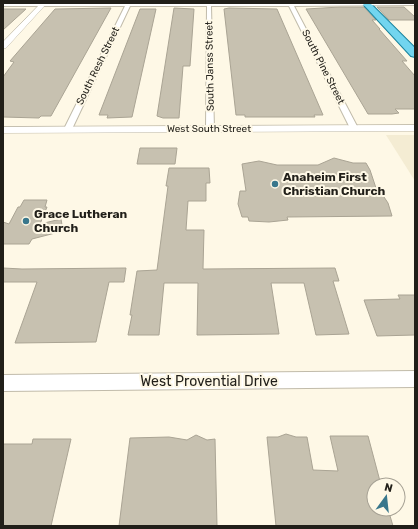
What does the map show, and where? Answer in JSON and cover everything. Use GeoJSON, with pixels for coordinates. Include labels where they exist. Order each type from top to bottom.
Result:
{"type":"FeatureCollection","features":[{"type":"Feature","properties":{"kind":"main road"},"geometry":{"type":"LineString","coordinates":[[371,4],[415,40]]}},
{"type":"Feature","properties":{"kind":"main road"},"geometry":{"type":"LineString","coordinates":[[371,4],[415,54]]}},
{"type":"Feature","properties":{"kind":"street"},"geometry":{"type":"LineString","coordinates":[[3,46],[43,4]]}},
{"type":"Feature","properties":{"kind":"street","name":"South Resh Street"},"geometry":{"type":"LineString","coordinates":[[68,129],[129,4]]}},
{"type":"Feature","properties":{"kind":"street","name":"South Janss Street"},"geometry":{"type":"LineString","coordinates":[[209,4],[210,129]]}},
{"type":"Feature","properties":{"kind":"street"},"geometry":{"type":"LineString","coordinates":[[3,5],[415,4]]}},
{"type":"Feature","properties":{"kind":"street","name":"South Pine Street"},"geometry":{"type":"LineString","coordinates":[[291,5],[354,128]]}},
{"type":"Feature","properties":{"kind":"street","name":"West South Street"},"geometry":{"type":"LineString","coordinates":[[3,130],[415,128]]}},
{"type":"Feature","properties":{"kind":"street","name":"West Provential Drive"},"geometry":{"type":"LineString","coordinates":[[3,382],[415,379]]}},
{"type":"Feature","properties":{"kind":"shaded area"},"geometry":{"type":"Polygon","coordinates":[[[386,135],[415,135],[415,181],[386,135]]]}},
{"type":"Feature","properties":{"kind":"building"},"geometry":{"type":"Polygon","coordinates":[[[364,7],[376,20],[372,20],[379,29],[407,61],[402,61],[415,76],[415,109],[395,109],[399,113],[392,114],[368,114],[306,9],[364,7]]]}},
{"type":"Feature","properties":{"kind":"building"},"geometry":{"type":"Polygon","coordinates":[[[377,7],[404,7],[415,17],[415,20],[389,20],[377,7]]]}},
{"type":"Feature","properties":{"kind":"building"},"geometry":{"type":"Polygon","coordinates":[[[111,8],[51,116],[41,116],[39,118],[3,117],[3,77],[14,62],[10,61],[55,9],[111,8]]]}},
{"type":"Feature","properties":{"kind":"building"},"geometry":{"type":"Polygon","coordinates":[[[174,8],[194,9],[190,66],[183,66],[179,118],[163,118],[157,116],[174,8]]]}},
{"type":"Feature","properties":{"kind":"building"},"geometry":{"type":"Polygon","coordinates":[[[3,9],[26,9],[3,30],[3,9]]]}},
{"type":"Feature","properties":{"kind":"building"},"geometry":{"type":"Polygon","coordinates":[[[140,9],[156,9],[132,117],[107,118],[108,115],[99,115],[140,9]]]}},
{"type":"Feature","properties":{"kind":"building"},"geometry":{"type":"Polygon","coordinates":[[[224,9],[277,9],[323,115],[314,115],[315,117],[245,117],[245,115],[236,115],[224,9]]]}},
{"type":"Feature","properties":{"kind":"building"},"geometry":{"type":"Polygon","coordinates":[[[140,148],[177,148],[175,164],[137,164],[140,148]]]}},
{"type":"Feature","properties":{"kind":"building","name":"Anaheim First Christian Church"},"geometry":{"type":"Polygon","coordinates":[[[334,158],[353,163],[366,163],[377,191],[380,191],[388,203],[392,216],[287,217],[288,220],[269,222],[249,221],[248,217],[242,217],[238,204],[240,191],[246,191],[242,164],[259,161],[277,165],[318,165],[334,158]]]}},
{"type":"Feature","properties":{"kind":"building"},"geometry":{"type":"Polygon","coordinates":[[[169,168],[209,168],[210,183],[206,183],[206,201],[188,201],[186,230],[204,230],[203,269],[335,268],[339,281],[333,281],[349,334],[316,335],[304,283],[271,283],[279,334],[197,335],[198,283],[164,283],[159,335],[128,335],[137,271],[157,270],[169,168]]]}},
{"type":"Feature","properties":{"kind":"building","name":"Grace Lutheran Church"},"geometry":{"type":"Polygon","coordinates":[[[24,200],[47,200],[45,207],[47,207],[40,224],[61,219],[63,231],[32,239],[29,244],[3,244],[3,222],[9,224],[18,207],[20,207],[24,200]]]}},
{"type":"Feature","properties":{"kind":"building"},"geometry":{"type":"Polygon","coordinates":[[[3,268],[126,268],[124,282],[109,282],[96,342],[15,343],[37,282],[3,282],[3,268]]]}},
{"type":"Feature","properties":{"kind":"building"},"geometry":{"type":"Polygon","coordinates":[[[398,295],[415,295],[415,335],[377,336],[364,300],[400,299],[398,295]]]}},
{"type":"Feature","properties":{"kind":"building"},"geometry":{"type":"Polygon","coordinates":[[[286,434],[296,437],[307,437],[313,470],[338,471],[330,436],[368,436],[379,477],[366,477],[366,517],[390,517],[393,526],[276,526],[267,437],[278,437],[286,434]]]}},
{"type":"Feature","properties":{"kind":"building"},"geometry":{"type":"Polygon","coordinates":[[[196,435],[207,440],[215,439],[217,526],[119,526],[130,438],[169,437],[187,440],[196,435]]]}},
{"type":"Feature","properties":{"kind":"building"},"geometry":{"type":"Polygon","coordinates":[[[33,439],[71,439],[51,526],[3,526],[3,444],[32,444],[33,439]]]}},
{"type":"Feature","properties":{"kind":"place","name":"Anaheim First Christian Church"},"geometry":{"type":"Point","coordinates":[275,184]}},
{"type":"Feature","properties":{"kind":"place","name":"Grace Lutheran Church"},"geometry":{"type":"Point","coordinates":[26,221]}}]}
